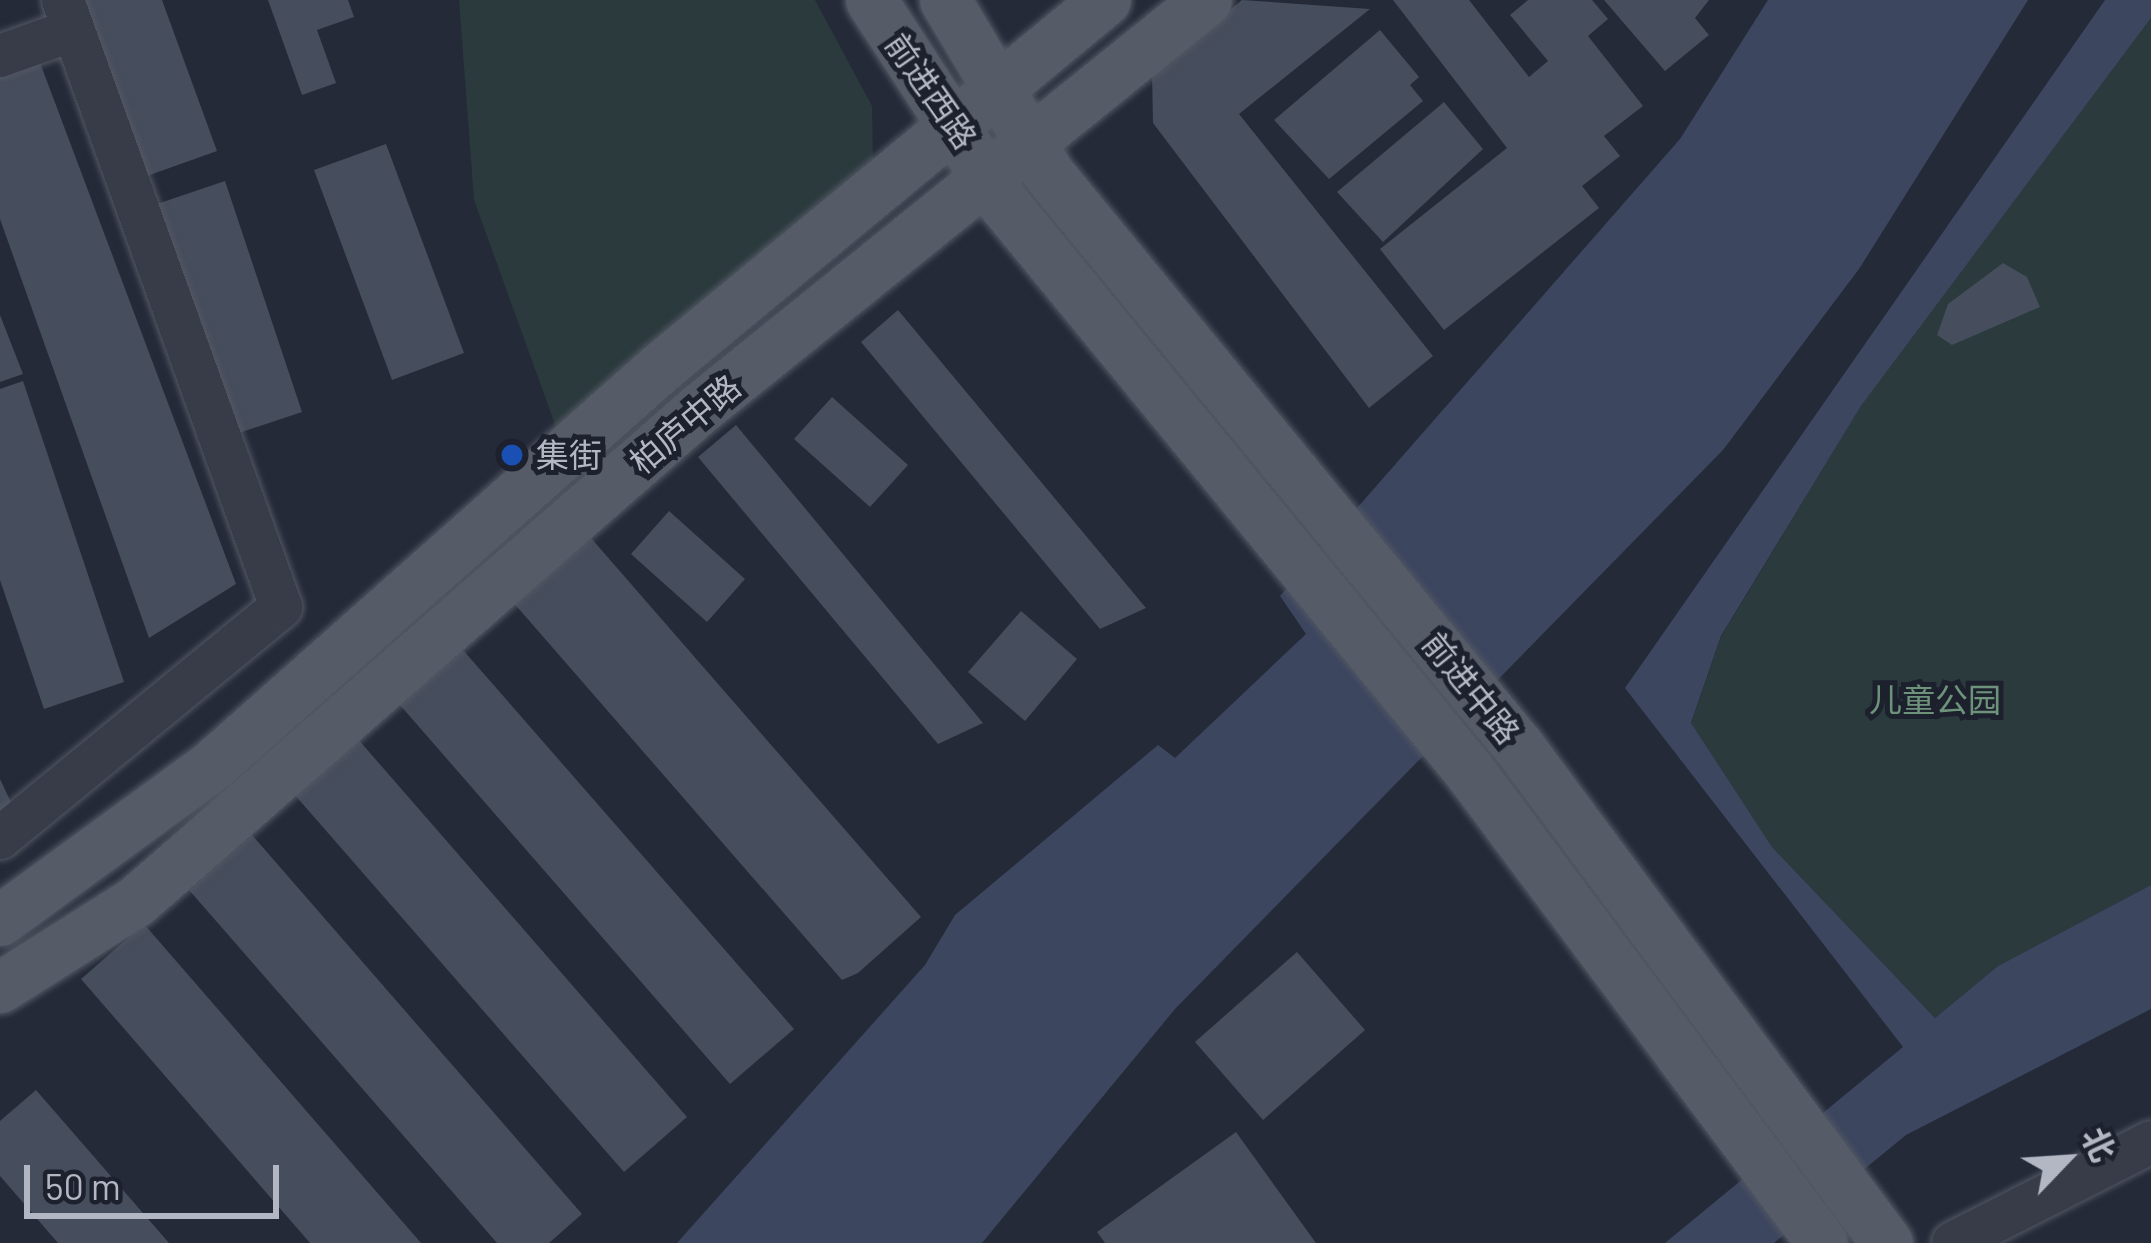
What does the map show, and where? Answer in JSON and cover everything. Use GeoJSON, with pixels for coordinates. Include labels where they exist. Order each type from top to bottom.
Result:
{"type":"FeatureCollection","features":[{"type":"Feature","properties":{"kind":"main road","name":"前进西路"},"geometry":{"type":"LineString","coordinates":[[871,0],[992,182]]}},
{"type":"Feature","properties":{"kind":"main road","name":"前进西路"},"geometry":{"type":"LineString","coordinates":[[945,0],[1034,149]]}},
{"type":"Feature","properties":{"kind":"main road","name":"柏庐中路"},"geometry":{"type":"LineString","coordinates":[[0,920],[211,766],[661,367],[1106,0]]}},
{"type":"Feature","properties":{"kind":"main road","name":"柏庐中路"},"geometry":{"type":"LineString","coordinates":[[0,987],[136,901],[700,408],[1034,149],[1206,0]]}},
{"type":"Feature","properties":{"kind":"main road","name":"前进中路"},"geometry":{"type":"LineString","coordinates":[[1034,149],[1520,747],[1878,1227]]}},
{"type":"Feature","properties":{"kind":"main road","name":"前进中路"},"geometry":{"type":"LineString","coordinates":[[992,182],[1469,771],[1822,1243]]}},
{"type":"Feature","properties":{"kind":"street"},"geometry":{"type":"LineString","coordinates":[[0,56],[68,15],[280,607],[0,838]]}},
{"type":"Feature","properties":{"kind":"street"},"geometry":{"type":"LineString","coordinates":[[1953,1243],[2151,1142]]}},
{"type":"Feature","properties":{"kind":"green space"},"geometry":{"type":"Polygon","coordinates":[[[459,0],[815,0],[872,106],[873,160],[557,430],[474,200],[459,0]]]}},
{"type":"Feature","properties":{"kind":"green space","name":"儿童公园"},"geometry":{"type":"Polygon","coordinates":[[[2151,18],[2151,885],[1998,966],[1935,1018],[1772,847],[1691,724],[1721,637],[1861,406],[2151,18]]]}},
{"type":"Feature","properties":{"kind":"water"},"geometry":{"type":"Polygon","coordinates":[[[1768,0],[2028,0],[1859,269],[1723,450],[1175,1009],[982,1243],[677,1243],[925,965],[955,915],[1158,745],[1175,758],[1306,634],[1280,596],[1680,139],[1768,0]]]}},
{"type":"Feature","properties":{"kind":"water"},"geometry":{"type":"Polygon","coordinates":[[[2105,0],[2151,0],[2151,18],[1861,406],[1721,636],[1691,723],[1772,847],[1935,1018],[1998,966],[2151,885],[2151,1009],[1906,1135],[1774,1243],[1665,1243],[1903,1047],[1625,688],[2105,0]]]}},
{"type":"Feature","properties":{"kind":"building"},"geometry":{"type":"Polygon","coordinates":[[[83,0],[162,0],[217,151],[147,176],[83,0]]]}},
{"type":"Feature","properties":{"kind":"building"},"geometry":{"type":"Polygon","coordinates":[[[268,0],[348,0],[354,17],[317,30],[336,83],[302,95],[268,0]]]}},
{"type":"Feature","properties":{"kind":"building"},"geometry":{"type":"Polygon","coordinates":[[[1242,0],[1370,9],[1239,114],[1433,356],[1369,408],[1153,123],[1152,73],[1242,0]]]}},
{"type":"Feature","properties":{"kind":"building"},"geometry":{"type":"Polygon","coordinates":[[[1393,0],[1469,0],[1529,77],[1548,61],[1510,15],[1528,0],[1592,0],[1608,19],[1588,36],[1643,106],[1604,136],[1620,156],[1582,186],[1599,208],[1444,330],[1380,249],[1507,148],[1393,0]]]}},
{"type":"Feature","properties":{"kind":"building"},"geometry":{"type":"Polygon","coordinates":[[[1604,0],[1709,0],[1695,18],[1709,35],[1665,71],[1604,0]]]}},
{"type":"Feature","properties":{"kind":"building"},"geometry":{"type":"Polygon","coordinates":[[[1380,30],[1419,77],[1410,85],[1423,101],[1329,179],[1274,120],[1380,30]]]}},
{"type":"Feature","properties":{"kind":"building"},"geometry":{"type":"Polygon","coordinates":[[[39,60],[236,584],[149,638],[0,219],[0,75],[39,60]]]}},
{"type":"Feature","properties":{"kind":"building"},"geometry":{"type":"Polygon","coordinates":[[[1444,102],[1483,149],[1383,242],[1337,192],[1444,102]]]}},
{"type":"Feature","properties":{"kind":"building"},"geometry":{"type":"Polygon","coordinates":[[[386,144],[464,353],[392,380],[314,170],[386,144]]]}},
{"type":"Feature","properties":{"kind":"building"},"geometry":{"type":"Polygon","coordinates":[[[225,181],[302,412],[230,436],[154,205],[225,181]]]}},
{"type":"Feature","properties":{"kind":"building"},"geometry":{"type":"Polygon","coordinates":[[[2003,263],[2027,277],[2040,307],[1952,345],[1937,335],[1948,304],[2003,263]]]}},
{"type":"Feature","properties":{"kind":"building"},"geometry":{"type":"Polygon","coordinates":[[[898,310],[1146,608],[1100,629],[861,342],[898,310]]]}},
{"type":"Feature","properties":{"kind":"building"},"geometry":{"type":"Polygon","coordinates":[[[0,315],[23,374],[0,382],[0,315]]]}},
{"type":"Feature","properties":{"kind":"building"},"geometry":{"type":"Polygon","coordinates":[[[23,381],[124,682],[44,709],[0,580],[0,389],[23,381]]]}},
{"type":"Feature","properties":{"kind":"building"},"geometry":{"type":"Polygon","coordinates":[[[832,397],[908,465],[870,507],[794,439],[832,397]]]}},
{"type":"Feature","properties":{"kind":"building"},"geometry":{"type":"Polygon","coordinates":[[[736,425],[983,723],[938,744],[698,457],[736,425]]]}},
{"type":"Feature","properties":{"kind":"building"},"geometry":{"type":"Polygon","coordinates":[[[669,511],[745,579],[707,622],[631,554],[669,511]]]}},
{"type":"Feature","properties":{"kind":"building"},"geometry":{"type":"Polygon","coordinates":[[[591,538],[921,917],[858,973],[842,980],[512,601],[591,538]]]}},
{"type":"Feature","properties":{"kind":"building"},"geometry":{"type":"Polygon","coordinates":[[[1021,611],[1077,659],[1025,721],[968,672],[1021,611]]]}},
{"type":"Feature","properties":{"kind":"building"},"geometry":{"type":"Polygon","coordinates":[[[463,650],[794,1029],[730,1084],[400,705],[463,650]]]}},
{"type":"Feature","properties":{"kind":"building"},"geometry":{"type":"Polygon","coordinates":[[[357,738],[687,1117],[624,1172],[294,794],[357,738]]]}},
{"type":"Feature","properties":{"kind":"building"},"geometry":{"type":"Polygon","coordinates":[[[0,779],[16,813],[0,820],[0,779]]]}},
{"type":"Feature","properties":{"kind":"building"},"geometry":{"type":"Polygon","coordinates":[[[252,835],[582,1214],[549,1243],[497,1243],[189,890],[252,835]]]}},
{"type":"Feature","properties":{"kind":"building"},"geometry":{"type":"Polygon","coordinates":[[[144,924],[421,1243],[310,1243],[81,979],[144,924]]]}},
{"type":"Feature","properties":{"kind":"building"},"geometry":{"type":"Polygon","coordinates":[[[1297,952],[1365,1030],[1263,1120],[1195,1042],[1297,952]]]}},
{"type":"Feature","properties":{"kind":"building"},"geometry":{"type":"Polygon","coordinates":[[[36,1090],[169,1243],[58,1243],[0,1176],[0,1121],[36,1090]]]}},
{"type":"Feature","properties":{"kind":"building"},"geometry":{"type":"Polygon","coordinates":[[[1236,1132],[1316,1243],[1105,1243],[1097,1232],[1236,1132]]]}},
{"type":"Feature","properties":{"kind":"place","name":"集街"},"geometry":{"type":"Point","coordinates":[512,455]}}]}
